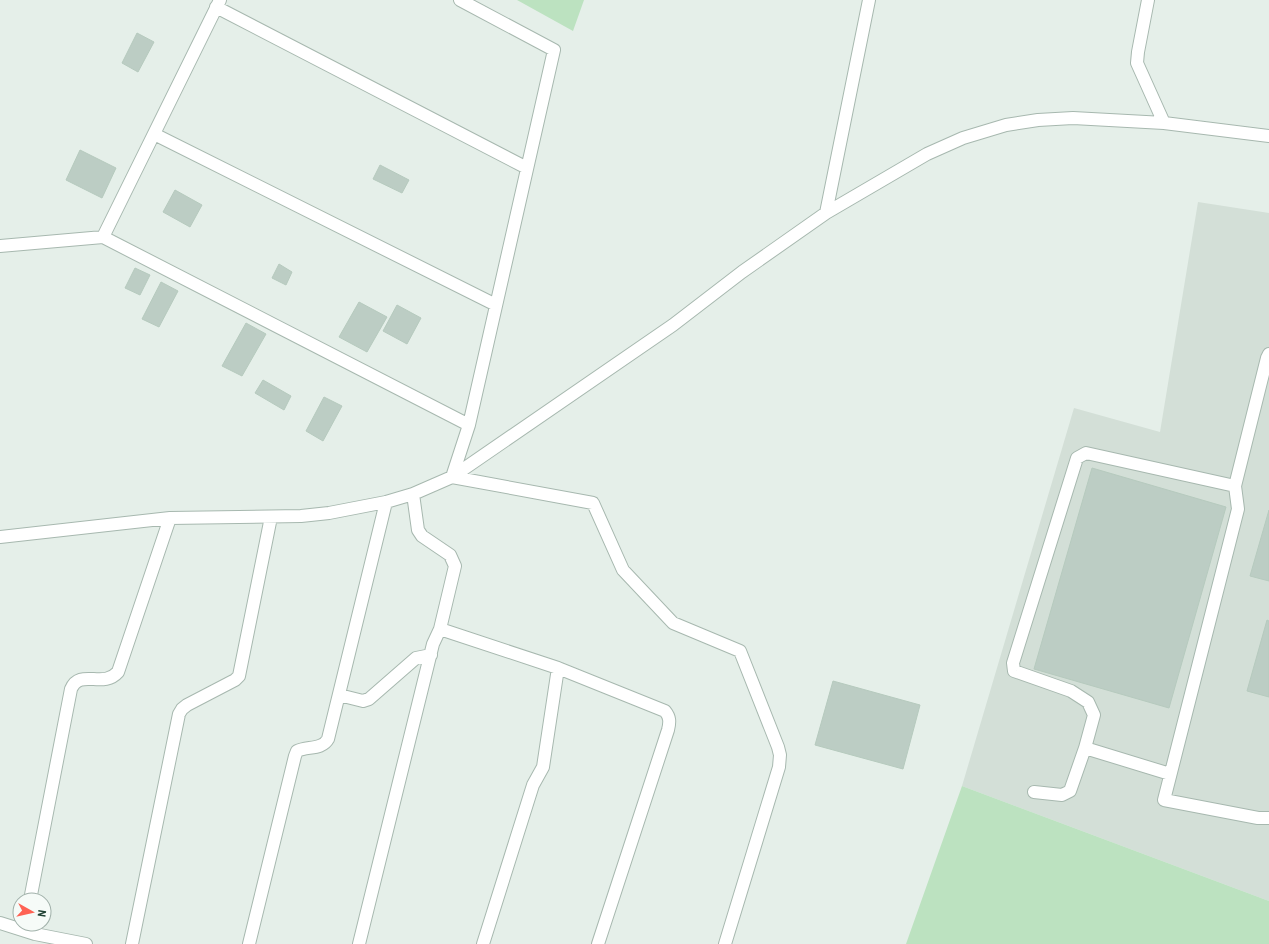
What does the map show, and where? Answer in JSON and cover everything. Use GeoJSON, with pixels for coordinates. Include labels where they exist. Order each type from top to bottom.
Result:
{"type":"FeatureCollection","features":[{"type":"Feature","properties":{"kind":"street"},"geometry":{"type":"LineString","coordinates":[[452,477],[469,425],[554,50],[460,0]]}},
{"type":"Feature","properties":{"kind":"street"},"geometry":{"type":"LineString","coordinates":[[826,213],[868,0]]}},
{"type":"Feature","properties":{"kind":"street"},"geometry":{"type":"LineString","coordinates":[[1148,0],[1138,52],[1138,63],[1164,123]]}},
{"type":"Feature","properties":{"kind":"street"},"geometry":{"type":"LineString","coordinates":[[103,237],[218,3],[527,168]]}},
{"type":"Feature","properties":{"kind":"street"},"geometry":{"type":"LineString","coordinates":[[0,538],[170,518],[302,516],[329,513],[386,502],[413,494],[452,477],[673,325],[742,272],[826,213],[927,154],[963,138],[1006,125],[1038,120],[1072,118],[1164,123],[1269,136]]}},
{"type":"Feature","properties":{"kind":"street"},"geometry":{"type":"LineString","coordinates":[[154,134],[496,305]]}},
{"type":"Feature","properties":{"kind":"street"},"geometry":{"type":"LineString","coordinates":[[0,246],[103,237],[469,425]]}},
{"type":"Feature","properties":{"kind":"street"},"geometry":{"type":"LineString","coordinates":[[1269,354],[1266,358],[1235,486],[1238,509],[1164,800],[1258,818],[1269,818]]}},
{"type":"Feature","properties":{"kind":"street"},"geometry":{"type":"LineString","coordinates":[[1034,792],[1062,795],[1070,791],[1086,748],[1094,715],[1088,702],[1071,691],[1014,671],[1013,663],[1077,458],[1086,453],[1235,486]]}},
{"type":"Feature","properties":{"kind":"street"},"geometry":{"type":"LineString","coordinates":[[452,477],[593,503],[623,570],[673,623],[740,651],[780,755],[779,767],[725,944]]}},
{"type":"Feature","properties":{"kind":"street"},"geometry":{"type":"LineString","coordinates":[[359,944],[433,644],[440,629],[455,566],[450,555],[422,536],[418,530],[413,494]]}},
{"type":"Feature","properties":{"kind":"street"},"geometry":{"type":"LineString","coordinates":[[249,944],[295,756],[297,751],[301,749],[321,746],[326,743],[386,502]]}},
{"type":"Feature","properties":{"kind":"street"},"geometry":{"type":"LineString","coordinates":[[132,944],[179,714],[187,705],[235,680],[239,676],[271,517]]}},
{"type":"Feature","properties":{"kind":"street"},"geometry":{"type":"LineString","coordinates":[[32,892],[71,689],[74,682],[79,679],[110,679],[118,672],[170,518]]}},
{"type":"Feature","properties":{"kind":"street"},"geometry":{"type":"LineString","coordinates":[[440,629],[558,668],[665,711],[669,715],[670,722],[668,730],[598,944]]}},
{"type":"Feature","properties":{"kind":"street"},"geometry":{"type":"LineString","coordinates":[[339,695],[363,701],[368,699],[416,658],[431,655]]}},
{"type":"Feature","properties":{"kind":"street"},"geometry":{"type":"LineString","coordinates":[[483,944],[533,785],[543,767],[558,668]]}},
{"type":"Feature","properties":{"kind":"street"},"geometry":{"type":"LineString","coordinates":[[1086,748],[1170,774]]}},
{"type":"Feature","properties":{"kind":"street"},"geometry":{"type":"LineString","coordinates":[[0,923],[12,925]]}},
{"type":"Feature","properties":{"kind":"street"},"geometry":{"type":"LineString","coordinates":[[40,932],[86,944]]}},
{"type":"Feature","properties":{"kind":"shaded area"},"geometry":{"type":"Polygon","coordinates":[[[1198,202],[1269,213],[1269,901],[962,786],[1074,408],[1160,432],[1198,202]]]}},
{"type":"Feature","properties":{"kind":"green space"},"geometry":{"type":"Polygon","coordinates":[[[517,0],[584,0],[573,31],[517,0]]]}},
{"type":"Feature","properties":{"kind":"green space"},"geometry":{"type":"Polygon","coordinates":[[[962,786],[1269,901],[1269,944],[906,944],[962,786]]]}},
{"type":"Feature","properties":{"kind":"building"},"geometry":{"type":"Polygon","coordinates":[[[137,33],[154,42],[138,72],[122,63],[137,33]]]}},
{"type":"Feature","properties":{"kind":"building"},"geometry":{"type":"Polygon","coordinates":[[[80,150],[116,168],[102,198],[66,180],[80,150]]]}},
{"type":"Feature","properties":{"kind":"building"},"geometry":{"type":"Polygon","coordinates":[[[380,165],[409,180],[402,193],[373,179],[380,165]]]}},
{"type":"Feature","properties":{"kind":"building"},"geometry":{"type":"Polygon","coordinates":[[[175,190],[202,205],[190,227],[163,212],[175,190]]]}},
{"type":"Feature","properties":{"kind":"building"},"geometry":{"type":"Polygon","coordinates":[[[279,264],[292,272],[286,285],[272,278],[279,264]]]}},
{"type":"Feature","properties":{"kind":"building"},"geometry":{"type":"Polygon","coordinates":[[[135,268],[150,275],[140,295],[125,288],[135,268]]]}},
{"type":"Feature","properties":{"kind":"building"},"geometry":{"type":"Polygon","coordinates":[[[161,282],[178,291],[159,327],[142,319],[161,282]]]}},
{"type":"Feature","properties":{"kind":"building"},"geometry":{"type":"Polygon","coordinates":[[[359,302],[387,317],[367,352],[339,337],[359,302]]]}},
{"type":"Feature","properties":{"kind":"building"},"geometry":{"type":"Polygon","coordinates":[[[397,305],[421,318],[407,344],[383,331],[397,305]]]}},
{"type":"Feature","properties":{"kind":"building"},"geometry":{"type":"Polygon","coordinates":[[[246,323],[266,334],[242,376],[222,366],[246,323]]]}},
{"type":"Feature","properties":{"kind":"building"},"geometry":{"type":"Polygon","coordinates":[[[263,380],[291,396],[284,410],[255,393],[263,380]]]}},
{"type":"Feature","properties":{"kind":"building"},"geometry":{"type":"Polygon","coordinates":[[[324,397],[342,406],[323,441],[306,431],[324,397]]]}},
{"type":"Feature","properties":{"kind":"building"},"geometry":{"type":"Polygon","coordinates":[[[1092,468],[1226,507],[1169,708],[1034,669],[1092,468]]]}},
{"type":"Feature","properties":{"kind":"building"},"geometry":{"type":"Polygon","coordinates":[[[1269,510],[1269,581],[1250,576],[1269,510]]]}},
{"type":"Feature","properties":{"kind":"building"},"geometry":{"type":"Polygon","coordinates":[[[1267,620],[1269,621],[1269,697],[1247,691],[1267,620]]]}},
{"type":"Feature","properties":{"kind":"building"},"geometry":{"type":"Polygon","coordinates":[[[833,681],[920,705],[903,769],[815,745],[833,681]]]}}]}
